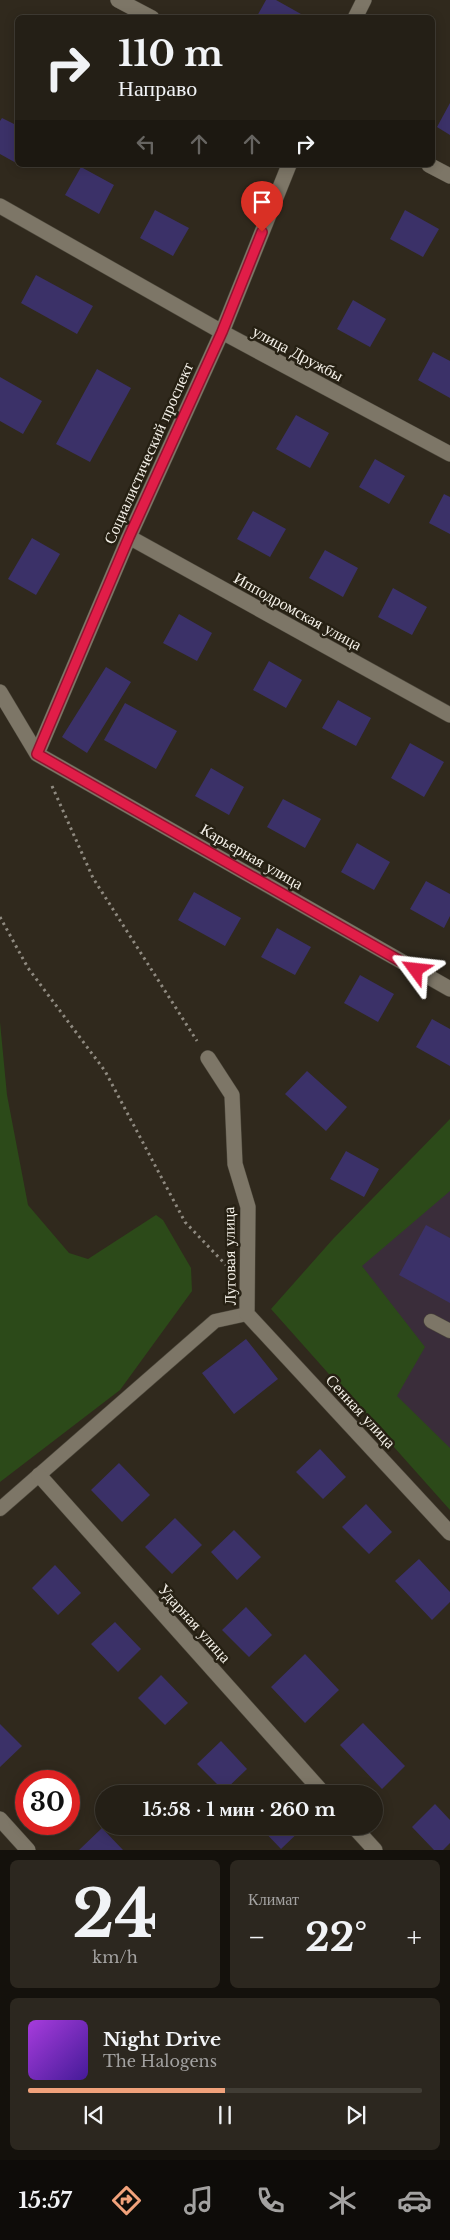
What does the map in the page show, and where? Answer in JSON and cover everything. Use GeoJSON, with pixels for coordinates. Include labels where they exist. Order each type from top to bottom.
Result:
{"type":"FeatureCollection","features":[{"type":"Feature","properties":{"kind":"street"},"geometry":{"type":"LineString","coordinates":[[118,0],[146,15]]}},
{"type":"Feature","properties":{"kind":"street"},"geometry":{"type":"LineString","coordinates":[[356,15],[364,0]]}},
{"type":"Feature","properties":{"kind":"street","name":"Социалистический проспект"},"geometry":{"type":"LineString","coordinates":[[37,754],[129,537],[222,332],[288,167]]}},
{"type":"Feature","properties":{"kind":"street"},"geometry":{"type":"LineString","coordinates":[[433,167],[450,176]]}},
{"type":"Feature","properties":{"kind":"street","name":"улица Дружбы"},"geometry":{"type":"LineString","coordinates":[[0,206],[222,332],[450,454]]}},
{"type":"Feature","properties":{"kind":"street","name":"Ипподромская улица"},"geometry":{"type":"LineString","coordinates":[[129,537],[450,715]]}},
{"type":"Feature","properties":{"kind":"street"},"geometry":{"type":"LineString","coordinates":[[0,692],[37,754]]}},
{"type":"Feature","properties":{"kind":"street","name":"Карьерная улица"},"geometry":{"type":"LineString","coordinates":[[37,754],[450,989]]}},
{"type":"Feature","properties":{"kind":"street","name":"Луговая улица"},"geometry":{"type":"LineString","coordinates":[[208,1058],[232,1095],[235,1164],[248,1207],[247,1314]]}},
{"type":"Feature","properties":{"kind":"street","name":"Сенная улица"},"geometry":{"type":"LineString","coordinates":[[247,1314],[450,1533]]}},
{"type":"Feature","properties":{"kind":"street","name":"Ударная улица"},"geometry":{"type":"LineString","coordinates":[[39,1475],[316,1785]]}},
{"type":"Feature","properties":{"kind":"street"},"geometry":{"type":"LineString","coordinates":[[0,1818],[28,1850]]}},
{"type":"Feature","properties":{"kind":"street"},"geometry":{"type":"LineString","coordinates":[[361,1835],[375,1850]]}},
{"type":"Feature","properties":{"kind":"lane"},"geometry":{"type":"LineString","coordinates":[[0,1509],[216,1321],[247,1314]]}},
{"type":"Feature","properties":{"kind":"lane"},"geometry":{"type":"LineString","coordinates":[[431,1321],[450,1330]]}},
{"type":"Feature","properties":{"kind":"path"},"geometry":{"type":"LineString","coordinates":[[37,754],[93,878],[208,1058]]}},
{"type":"Feature","properties":{"kind":"path"},"geometry":{"type":"LineString","coordinates":[[0,917],[28,968],[105,1071],[185,1222],[247,1287]]}},
{"type":"Feature","properties":{"kind":"shaded area"},"geometry":{"type":"Polygon","coordinates":[[[450,1131],[450,1489],[285,1295],[450,1131]]]}},
{"type":"Feature","properties":{"kind":"green space"},"geometry":{"type":"Polygon","coordinates":[[[0,1022],[7,1095],[28,1205],[69,1253],[88,1259],[156,1215],[163,1220],[191,1268],[192,1291],[120,1390],[0,1482],[0,1022]]]}},
{"type":"Feature","properties":{"kind":"green space"},"geometry":{"type":"Polygon","coordinates":[[[450,1119],[450,1191],[362,1266],[425,1347],[397,1396],[450,1448],[450,1510],[271,1309],[333,1239],[450,1119]]]}},
{"type":"Feature","properties":{"kind":"building"},"geometry":{"type":"Polygon","coordinates":[[[266,0],[276,0],[301,14],[301,15],[258,15],[266,0]]]}},
{"type":"Feature","properties":{"kind":"building"},"geometry":{"type":"Polygon","coordinates":[[[450,103],[450,135],[437,127],[450,103]]]}},
{"type":"Feature","properties":{"kind":"building"},"geometry":{"type":"Polygon","coordinates":[[[2,118],[15,124],[15,162],[0,154],[0,121],[2,118]]]}},
{"type":"Feature","properties":{"kind":"building"},"geometry":{"type":"Polygon","coordinates":[[[81,167],[114,185],[99,214],[65,195],[81,167]]]}},
{"type":"Feature","properties":{"kind":"building"},"geometry":{"type":"Polygon","coordinates":[[[155,210],[189,228],[173,256],[140,238],[155,210]]]}},
{"type":"Feature","properties":{"kind":"building"},"geometry":{"type":"Polygon","coordinates":[[[405,210],[439,229],[423,257],[390,239],[405,210]]]}},
{"type":"Feature","properties":{"kind":"building"},"geometry":{"type":"Polygon","coordinates":[[[36,275],[93,306],[77,334],[21,303],[36,275]]]}},
{"type":"Feature","properties":{"kind":"building"},"geometry":{"type":"Polygon","coordinates":[[[353,300],[386,319],[370,347],[337,329],[353,300]]]}},
{"type":"Feature","properties":{"kind":"building"},"geometry":{"type":"Polygon","coordinates":[[[433,352],[450,361],[450,398],[418,380],[433,352]]]}},
{"type":"Feature","properties":{"kind":"building"},"geometry":{"type":"Polygon","coordinates":[[[97,369],[131,388],[90,462],[56,444],[97,369]]]}},
{"type":"Feature","properties":{"kind":"building"},"geometry":{"type":"Polygon","coordinates":[[[0,377],[42,401],[23,434],[0,421],[0,377]]]}},
{"type":"Feature","properties":{"kind":"building"},"geometry":{"type":"Polygon","coordinates":[[[296,415],[329,433],[310,468],[276,449],[296,415]]]}},
{"type":"Feature","properties":{"kind":"building"},"geometry":{"type":"Polygon","coordinates":[[[375,459],[405,476],[389,504],[359,487],[375,459]]]}},
{"type":"Feature","properties":{"kind":"building"},"geometry":{"type":"Polygon","coordinates":[[[444,494],[450,497],[450,534],[429,523],[444,494]]]}},
{"type":"Feature","properties":{"kind":"building"},"geometry":{"type":"Polygon","coordinates":[[[253,511],[286,529],[270,557],[237,539],[253,511]]]}},
{"type":"Feature","properties":{"kind":"building"},"geometry":{"type":"Polygon","coordinates":[[[32,538],[60,554],[36,595],[8,579],[32,538]]]}},
{"type":"Feature","properties":{"kind":"building"},"geometry":{"type":"Polygon","coordinates":[[[325,550],[358,568],[343,597],[309,578],[325,550]]]}},
{"type":"Feature","properties":{"kind":"building"},"geometry":{"type":"Polygon","coordinates":[[[393,588],[427,607],[412,635],[378,617],[393,588]]]}},
{"type":"Feature","properties":{"kind":"building"},"geometry":{"type":"Polygon","coordinates":[[[179,614],[212,633],[197,661],[163,643],[179,614]]]}},
{"type":"Feature","properties":{"kind":"building"},"geometry":{"type":"Polygon","coordinates":[[[269,661],[302,680],[286,708],[253,690],[269,661]]]}},
{"type":"Feature","properties":{"kind":"building"},"geometry":{"type":"Polygon","coordinates":[[[106,667],[131,682],[87,753],[62,737],[106,667]]]}},
{"type":"Feature","properties":{"kind":"building"},"geometry":{"type":"Polygon","coordinates":[[[338,700],[371,718],[356,746],[322,728],[338,700]]]}},
{"type":"Feature","properties":{"kind":"building"},"geometry":{"type":"Polygon","coordinates":[[[125,703],[177,731],[156,769],[104,740],[125,703]]]}},
{"type":"Feature","properties":{"kind":"building"},"geometry":{"type":"Polygon","coordinates":[[[410,743],[444,762],[424,797],[391,778],[410,743]]]}},
{"type":"Feature","properties":{"kind":"building"},"geometry":{"type":"Polygon","coordinates":[[[211,768],[244,787],[229,815],[195,796],[211,768]]]}},
{"type":"Feature","properties":{"kind":"building"},"geometry":{"type":"Polygon","coordinates":[[[283,799],[321,819],[305,848],[267,827],[283,799]]]}},
{"type":"Feature","properties":{"kind":"building"},"geometry":{"type":"Polygon","coordinates":[[[357,843],[390,862],[374,890],[341,872],[357,843]]]}},
{"type":"Feature","properties":{"kind":"building"},"geometry":{"type":"Polygon","coordinates":[[[426,881],[450,894],[450,916],[444,928],[410,909],[426,881]]]}},
{"type":"Feature","properties":{"kind":"building"},"geometry":{"type":"Polygon","coordinates":[[[194,892],[241,918],[225,946],[178,920],[194,892]]]}},
{"type":"Feature","properties":{"kind":"building"},"geometry":{"type":"Polygon","coordinates":[[[277,928],[311,947],[295,975],[261,957],[277,928]]]}},
{"type":"Feature","properties":{"kind":"building"},"geometry":{"type":"Polygon","coordinates":[[[360,975],[394,994],[378,1022],[344,1003],[360,975]]]}},
{"type":"Feature","properties":{"kind":"building"},"geometry":{"type":"Polygon","coordinates":[[[432,1019],[450,1029],[450,1066],[416,1047],[432,1019]]]}},
{"type":"Feature","properties":{"kind":"building"},"geometry":{"type":"Polygon","coordinates":[[[307,1071],[347,1107],[326,1131],[285,1094],[307,1071]]]}},
{"type":"Feature","properties":{"kind":"building"},"geometry":{"type":"Polygon","coordinates":[[[346,1151],[379,1169],[364,1197],[330,1179],[346,1151]]]}},
{"type":"Feature","properties":{"kind":"building"},"geometry":{"type":"Polygon","coordinates":[[[426,1225],[450,1238],[450,1303],[399,1275],[426,1225]]]}},
{"type":"Feature","properties":{"kind":"building"},"geometry":{"type":"Polygon","coordinates":[[[246,1339],[278,1379],[234,1414],[202,1373],[246,1339]]]}},
{"type":"Feature","properties":{"kind":"building"},"geometry":{"type":"Polygon","coordinates":[[[320,1449],[346,1477],[323,1499],[296,1472],[320,1449]]]}},
{"type":"Feature","properties":{"kind":"building"},"geometry":{"type":"Polygon","coordinates":[[[119,1463],[150,1495],[122,1522],[91,1490],[119,1463]]]}},
{"type":"Feature","properties":{"kind":"building"},"geometry":{"type":"Polygon","coordinates":[[[366,1504],[392,1532],[369,1554],[342,1527],[366,1504]]]}},
{"type":"Feature","properties":{"kind":"building"},"geometry":{"type":"Polygon","coordinates":[[[175,1518],[202,1545],[172,1574],[145,1547],[175,1518]]]}},
{"type":"Feature","properties":{"kind":"building"},"geometry":{"type":"Polygon","coordinates":[[[234,1530],[261,1557],[237,1580],[211,1552],[234,1530]]]}},
{"type":"Feature","properties":{"kind":"building"},"geometry":{"type":"Polygon","coordinates":[[[419,1559],[450,1592],[450,1602],[432,1620],[395,1581],[419,1559]]]}},
{"type":"Feature","properties":{"kind":"building"},"geometry":{"type":"Polygon","coordinates":[[[55,1565],[81,1593],[58,1615],[32,1588],[55,1565]]]}},
{"type":"Feature","properties":{"kind":"building"},"geometry":{"type":"Polygon","coordinates":[[[246,1607],[272,1635],[249,1657],[222,1630],[246,1607]]]}},
{"type":"Feature","properties":{"kind":"building"},"geometry":{"type":"Polygon","coordinates":[[[115,1622],[141,1649],[118,1672],[91,1644],[115,1622]]]}},
{"type":"Feature","properties":{"kind":"building"},"geometry":{"type":"Polygon","coordinates":[[[305,1654],[339,1690],[305,1723],[271,1687],[305,1654]]]}},
{"type":"Feature","properties":{"kind":"building"},"geometry":{"type":"Polygon","coordinates":[[[161,1675],[188,1703],[165,1725],[138,1698],[161,1675]]]}},
{"type":"Feature","properties":{"kind":"building"},"geometry":{"type":"Polygon","coordinates":[[[363,1723],[405,1766],[383,1788],[383,1785],[378,1785],[340,1745],[363,1723]]]}},
{"type":"Feature","properties":{"kind":"building"},"geometry":{"type":"Polygon","coordinates":[[[0,1724],[22,1746],[0,1767],[0,1724]]]}},
{"type":"Feature","properties":{"kind":"building"},"geometry":{"type":"Polygon","coordinates":[[[221,1741],[247,1769],[230,1785],[218,1785],[197,1764],[221,1741]]]}},
{"type":"Feature","properties":{"kind":"building"},"geometry":{"type":"Polygon","coordinates":[[[435,1804],[450,1820],[450,1843],[443,1850],[434,1850],[412,1827],[435,1804]]]}},
{"type":"Feature","properties":{"kind":"building"},"geometry":{"type":"Polygon","coordinates":[[[95,1835],[109,1835],[123,1850],[79,1850],[95,1835]]]}},
{"type":"Feature","properties":{"kind":"building"},"geometry":{"type":"Polygon","coordinates":[[[268,1835],[296,1835],[281,1849],[268,1835]]]}},
{"type":"Feature","properties":{"kind":"route"},"geometry":{"type":"LineString","coordinates":[[262,232],[222,332],[129,537],[37,754],[416,970]]}}]}
